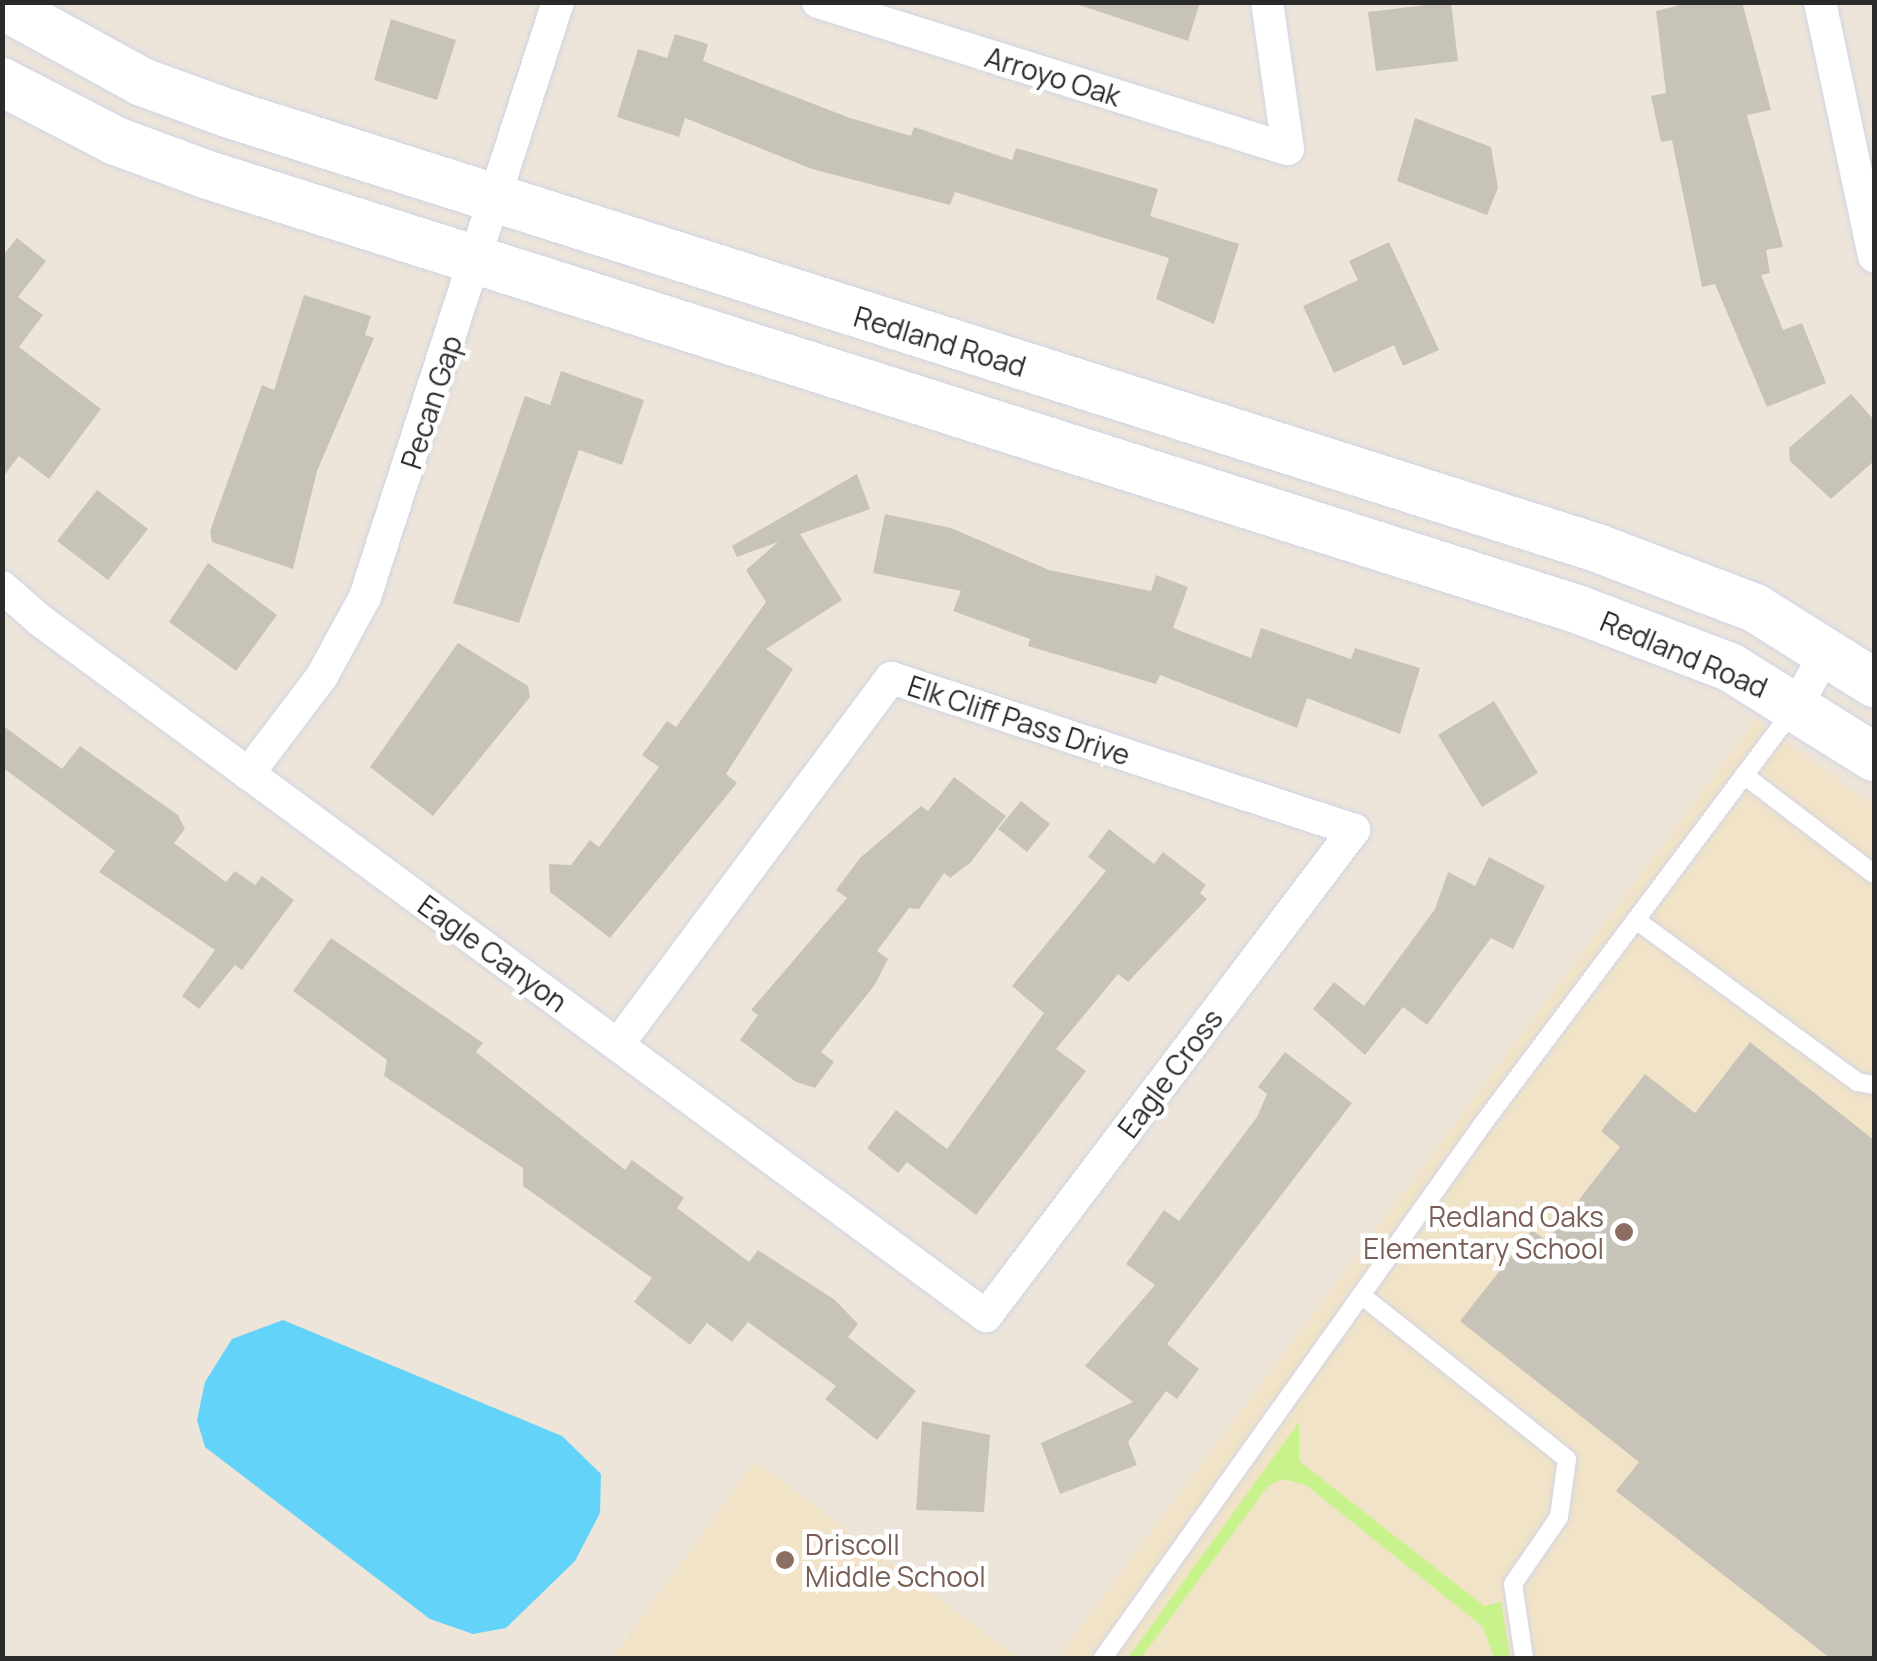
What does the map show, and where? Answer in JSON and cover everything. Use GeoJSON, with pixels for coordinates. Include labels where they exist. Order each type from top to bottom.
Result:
{"type":"FeatureCollection","features":[{"type":"Feature","properties":{"kind":"main road","name":"Redland Road"},"geometry":{"type":"LineString","coordinates":[[2,5],[142,82],[493,200],[1598,548],[1756,608],[1874,683]]}},
{"type":"Feature","properties":{"kind":"main road","name":"Redland Road"},"geometry":{"type":"LineString","coordinates":[[2,82],[116,141],[475,262],[1576,609],[1730,668],[1797,705],[1874,757]]}},
{"type":"Feature","properties":{"kind":"street","name":"Pecan Gap"},"geometry":{"type":"LineString","coordinates":[[248,774],[322,676],[366,597],[558,2]]}},
{"type":"Feature","properties":{"kind":"street","name":"Arroyo Oak"},"geometry":{"type":"LineString","coordinates":[[818,2],[1288,149],[1267,2]]}},
{"type":"Feature","properties":{"kind":"street"},"geometry":{"type":"LineString","coordinates":[[1820,2],[1874,256]]}},
{"type":"Feature","properties":{"kind":"street","name":"Eagle Canyon"},"geometry":{"type":"LineString","coordinates":[[2,586],[248,774],[986,1316]]}},
{"type":"Feature","properties":{"kind":"street"},"geometry":{"type":"LineString","coordinates":[[1797,705],[1826,652]]}},
{"type":"Feature","properties":{"kind":"street","name":"Elk Cliff Pass Drive"},"geometry":{"type":"LineString","coordinates":[[618,1044],[890,678],[1354,830]]}},
{"type":"Feature","properties":{"kind":"street","name":"Eagle Cross"},"geometry":{"type":"LineString","coordinates":[[986,1316],[1354,830]]}},
{"type":"Feature","properties":{"kind":"lane"},"geometry":{"type":"LineString","coordinates":[[1103,1658],[1360,1295],[1797,705]]}},
{"type":"Feature","properties":{"kind":"lane"},"geometry":{"type":"LineString","coordinates":[[1744,775],[1874,874]]}},
{"type":"Feature","properties":{"kind":"lane"},"geometry":{"type":"LineString","coordinates":[[1636,920],[1857,1082],[1874,1085]]}},
{"type":"Feature","properties":{"kind":"lane"},"geometry":{"type":"LineString","coordinates":[[1360,1295],[1566,1459],[1559,1517],[1513,1584],[1524,1658]]}},
{"type":"Feature","properties":{"kind":"shaded area","name":"Redland Oaks Elementary School"},"geometry":{"type":"Polygon","coordinates":[[[1756,719],[1874,806],[1874,1658],[1057,1658],[1756,719]]]}},
{"type":"Feature","properties":{"kind":"shaded area","name":"Driscoll Middle School"},"geometry":{"type":"Polygon","coordinates":[[[755,1461],[1018,1658],[612,1658],[755,1461]]]}},
{"type":"Feature","properties":{"kind":"green space"},"geometry":{"type":"Polygon","coordinates":[[[1299,1422],[1299,1461],[1484,1606],[1501,1602],[1510,1658],[1494,1658],[1483,1627],[1306,1485],[1283,1479],[1268,1486],[1141,1658],[1128,1658],[1299,1422]]]}},
{"type":"Feature","properties":{"kind":"water"},"geometry":{"type":"Polygon","coordinates":[[[283,1320],[562,1436],[601,1474],[600,1513],[575,1561],[506,1628],[473,1634],[430,1619],[205,1447],[197,1420],[205,1382],[232,1339],[283,1320]]]}},
{"type":"Feature","properties":{"kind":"building"},"geometry":{"type":"Polygon","coordinates":[[[1070,2],[1200,2],[1188,41],[1070,2]]]}},
{"type":"Feature","properties":{"kind":"building"},"geometry":{"type":"Polygon","coordinates":[[[1451,2],[1458,61],[1376,71],[1368,12],[1451,2]]]}},
{"type":"Feature","properties":{"kind":"building"},"geometry":{"type":"Polygon","coordinates":[[[1692,2],[1742,2],[1771,110],[1747,115],[1783,247],[1766,250],[1770,273],[1761,275],[1783,330],[1802,323],[1826,383],[1767,407],[1715,284],[1702,287],[1672,140],[1661,142],[1651,96],[1666,93],[1656,11],[1692,2]]]}},
{"type":"Feature","properties":{"kind":"building"},"geometry":{"type":"Polygon","coordinates":[[[391,19],[456,40],[437,100],[374,80],[391,19]]]}},
{"type":"Feature","properties":{"kind":"building"},"geometry":{"type":"Polygon","coordinates":[[[675,34],[708,44],[703,61],[850,118],[911,136],[914,127],[1012,160],[1016,148],[1158,189],[1150,216],[1239,244],[1214,324],[1156,299],[1169,258],[955,192],[950,205],[812,169],[685,118],[679,137],[617,117],[638,49],[667,58],[675,34]]]}},
{"type":"Feature","properties":{"kind":"building"},"geometry":{"type":"Polygon","coordinates":[[[1415,118],[1491,147],[1498,188],[1487,215],[1397,181],[1415,118]]]}},
{"type":"Feature","properties":{"kind":"building"},"geometry":{"type":"Polygon","coordinates":[[[17,238],[46,261],[18,297],[43,315],[19,347],[101,409],[49,479],[19,456],[2,478],[2,257],[17,238]]]}},
{"type":"Feature","properties":{"kind":"building"},"geometry":{"type":"Polygon","coordinates":[[[1389,242],[1439,350],[1403,366],[1394,345],[1334,373],[1303,306],[1358,280],[1349,261],[1389,242]]]}},
{"type":"Feature","properties":{"kind":"building"},"geometry":{"type":"Polygon","coordinates":[[[304,295],[371,316],[365,335],[374,338],[317,471],[293,569],[212,542],[210,531],[262,385],[274,390],[304,295]]]}},
{"type":"Feature","properties":{"kind":"building"},"geometry":{"type":"Polygon","coordinates":[[[561,371],[644,400],[622,465],[579,450],[519,623],[453,603],[525,396],[550,405],[561,371]]]}},
{"type":"Feature","properties":{"kind":"building"},"geometry":{"type":"Polygon","coordinates":[[[1851,394],[1874,420],[1874,461],[1831,499],[1790,461],[1789,448],[1851,394]]]}},
{"type":"Feature","properties":{"kind":"building"},"geometry":{"type":"Polygon","coordinates":[[[857,474],[870,509],[800,534],[842,600],[766,649],[793,669],[726,774],[737,783],[610,938],[550,892],[549,864],[571,865],[590,840],[599,847],[659,767],[642,755],[667,721],[676,727],[766,602],[746,570],[778,542],[737,557],[732,546],[857,474]]]}},
{"type":"Feature","properties":{"kind":"building"},"geometry":{"type":"Polygon","coordinates":[[[97,490],[148,529],[108,580],[57,541],[97,490]]]}},
{"type":"Feature","properties":{"kind":"building"},"geometry":{"type":"Polygon","coordinates":[[[885,514],[951,528],[1049,570],[1151,591],[1156,575],[1188,587],[1173,628],[1251,658],[1261,628],[1351,659],[1355,648],[1420,668],[1400,734],[1307,698],[1297,728],[1160,675],[1156,684],[1028,646],[1030,639],[953,611],[961,591],[873,573],[885,514]]]}},
{"type":"Feature","properties":{"kind":"building"},"geometry":{"type":"Polygon","coordinates":[[[208,563],[277,615],[236,671],[169,622],[208,563]]]}},
{"type":"Feature","properties":{"kind":"building"},"geometry":{"type":"Polygon","coordinates":[[[458,643],[528,686],[530,697],[433,816],[370,767],[458,643]]]}},
{"type":"Feature","properties":{"kind":"building"},"geometry":{"type":"Polygon","coordinates":[[[1494,701],[1538,773],[1482,807],[1438,735],[1494,701]]]}},
{"type":"Feature","properties":{"kind":"building"},"geometry":{"type":"Polygon","coordinates":[[[2,725],[62,769],[80,746],[178,815],[185,829],[174,843],[226,882],[235,871],[255,885],[262,876],[294,900],[242,970],[235,965],[199,1009],[182,996],[215,950],[99,872],[115,851],[2,767],[2,725]]]}},
{"type":"Feature","properties":{"kind":"building"},"geometry":{"type":"Polygon","coordinates":[[[954,777],[1006,816],[971,862],[950,878],[944,873],[919,909],[909,908],[877,951],[888,959],[874,986],[821,1052],[834,1062],[815,1088],[796,1082],[740,1040],[758,1015],[751,1010],[847,898],[836,890],[860,858],[921,806],[928,811],[954,777]]]}},
{"type":"Feature","properties":{"kind":"building"},"geometry":{"type":"Polygon","coordinates":[[[1021,801],[1050,824],[1027,852],[998,829],[1021,801]]]}},
{"type":"Feature","properties":{"kind":"building"},"geometry":{"type":"Polygon","coordinates":[[[1109,829],[1154,864],[1163,852],[1206,885],[1200,893],[1207,899],[1128,982],[1118,974],[1056,1049],[1086,1071],[976,1215],[907,1162],[898,1173],[867,1148],[896,1110],[947,1149],[1044,1013],[1012,986],[1106,871],[1088,857],[1109,829]]]}},
{"type":"Feature","properties":{"kind":"building"},"geometry":{"type":"Polygon","coordinates":[[[1489,857],[1545,886],[1513,949],[1491,938],[1427,1025],[1403,1007],[1365,1055],[1313,1009],[1334,982],[1364,1006],[1435,909],[1448,872],[1475,886],[1489,857]]]}},
{"type":"Feature","properties":{"kind":"building"},"geometry":{"type":"Polygon","coordinates":[[[331,938],[483,1043],[476,1052],[625,1170],[632,1160],[684,1198],[677,1208],[749,1262],[758,1250],[835,1300],[858,1324],[848,1337],[916,1391],[877,1440],[825,1399],[836,1386],[748,1322],[732,1342],[707,1323],[690,1345],[634,1302],[652,1278],[523,1186],[523,1168],[384,1076],[387,1060],[293,991],[331,938]]]}},
{"type":"Feature","properties":{"kind":"building"},"geometry":{"type":"Polygon","coordinates":[[[1750,1042],[1874,1140],[1874,1658],[1830,1658],[1616,1491],[1639,1462],[1460,1321],[1532,1230],[1547,1241],[1620,1147],[1601,1131],[1645,1074],[1695,1113],[1750,1042]]]}},
{"type":"Feature","properties":{"kind":"building"},"geometry":{"type":"Polygon","coordinates":[[[1285,1052],[1352,1103],[1167,1344],[1199,1369],[1177,1399],[1166,1391],[1128,1442],[1137,1465],[1060,1494],[1041,1443],[1133,1402],[1085,1366],[1155,1285],[1126,1264],[1164,1210],[1179,1221],[1257,1117],[1267,1094],[1258,1087],[1285,1052]]]}},
{"type":"Feature","properties":{"kind":"building"},"geometry":{"type":"Polygon","coordinates":[[[922,1421],[990,1435],[984,1512],[916,1510],[922,1421]]]}},
{"type":"Feature","properties":{"kind":"place","name":"Redland Oaks Elementary School"},"geometry":{"type":"Point","coordinates":[1624,1232]}},
{"type":"Feature","properties":{"kind":"place","name":"Driscoll Middle School"},"geometry":{"type":"Point","coordinates":[785,1560]}}]}
